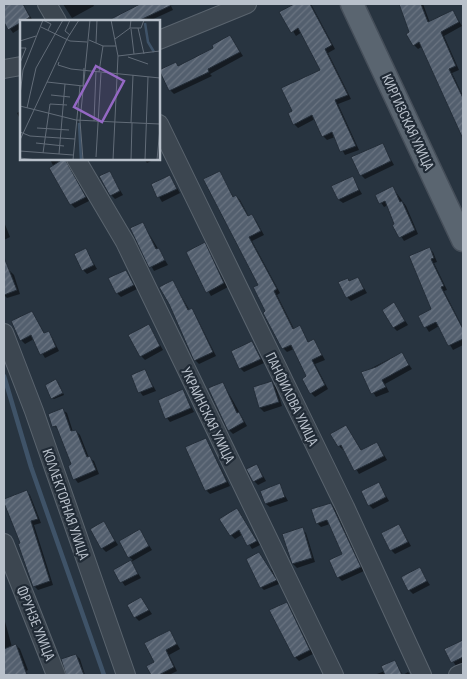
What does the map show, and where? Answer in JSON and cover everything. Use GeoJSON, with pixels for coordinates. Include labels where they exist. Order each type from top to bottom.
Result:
{"type":"FeatureCollection","features":[{"type":"Feature","properties":{"kind":"main road","name":"КИРГИЗСКАЯ УЛИЦА"},"geometry":{"type":"LineString","coordinates":[[352,4],[463,240]]}},
{"type":"Feature","properties":{"kind":"street"},"geometry":{"type":"LineString","coordinates":[[47,4],[56,20]]}},
{"type":"Feature","properties":{"kind":"street"},"geometry":{"type":"LineString","coordinates":[[160,40],[247,4]]}},
{"type":"Feature","properties":{"kind":"street"},"geometry":{"type":"LineString","coordinates":[[4,69],[20,66]]}},
{"type":"Feature","properties":{"kind":"street","name":"ПАНФИЛОВА УЛИЦА"},"geometry":{"type":"LineString","coordinates":[[160,126],[345,508],[422,675]]}},
{"type":"Feature","properties":{"kind":"street","name":"УКРАИНСКАЯ УЛИЦА"},"geometry":{"type":"LineString","coordinates":[[77,160],[125,242],[334,675]]}},
{"type":"Feature","properties":{"kind":"street","name":"КОЛЛЕКТОРНАЯ УЛИЦА"},"geometry":{"type":"LineString","coordinates":[[4,333],[34,410],[126,675]]}},
{"type":"Feature","properties":{"kind":"street","name":"ФРУНЗЕ УЛИЦА"},"geometry":{"type":"LineString","coordinates":[[4,543],[56,675]]}},
{"type":"Feature","properties":{"kind":"street"},"geometry":{"type":"LineString","coordinates":[[458,675],[463,673]]}},
{"type":"Feature","properties":{"kind":"building"},"geometry":{"type":"Polygon","coordinates":[[[4,4],[23,4],[30,17],[20,20],[20,23],[8,30],[4,22],[4,4]]]}},
{"type":"Feature","properties":{"kind":"building"},"geometry":{"type":"Polygon","coordinates":[[[140,4],[174,4],[140,20],[109,20],[140,4]]]}},
{"type":"Feature","properties":{"kind":"building"},"geometry":{"type":"Polygon","coordinates":[[[294,4],[310,4],[332,45],[325,49],[348,95],[335,100],[356,146],[340,152],[332,132],[322,137],[312,115],[293,125],[288,113],[292,111],[281,88],[320,70],[298,28],[291,33],[279,12],[294,4]]]}},
{"type":"Feature","properties":{"kind":"building"},"geometry":{"type":"Polygon","coordinates":[[[399,4],[421,4],[428,22],[453,10],[459,22],[441,32],[456,66],[449,69],[463,98],[463,139],[419,42],[413,46],[406,34],[409,32],[399,4]]]}},
{"type":"Feature","properties":{"kind":"building"},"geometry":{"type":"Polygon","coordinates":[[[230,35],[240,52],[208,69],[209,72],[169,91],[160,70],[176,62],[178,66],[213,48],[212,45],[230,35]]]}},
{"type":"Feature","properties":{"kind":"building"},"geometry":{"type":"Polygon","coordinates":[[[383,143],[391,161],[360,176],[351,157],[383,143]]]}},
{"type":"Feature","properties":{"kind":"building"},"geometry":{"type":"Polygon","coordinates":[[[61,160],[66,160],[86,197],[70,205],[49,168],[61,160]]]}},
{"type":"Feature","properties":{"kind":"building"},"geometry":{"type":"Polygon","coordinates":[[[110,171],[120,191],[110,196],[99,176],[110,171]]]}},
{"type":"Feature","properties":{"kind":"building"},"geometry":{"type":"Polygon","coordinates":[[[220,171],[233,197],[236,195],[248,216],[252,214],[261,231],[249,237],[277,289],[274,291],[293,329],[300,325],[308,342],[314,339],[322,355],[312,360],[325,385],[310,394],[302,379],[306,376],[291,345],[282,349],[263,313],[265,311],[253,287],[258,285],[203,179],[220,171]]]}},
{"type":"Feature","properties":{"kind":"building"},"geometry":{"type":"Polygon","coordinates":[[[170,175],[177,189],[157,198],[151,184],[170,175]]]}},
{"type":"Feature","properties":{"kind":"building"},"geometry":{"type":"Polygon","coordinates":[[[353,176],[359,190],[338,200],[331,186],[353,176]]]}},
{"type":"Feature","properties":{"kind":"building"},"geometry":{"type":"Polygon","coordinates":[[[393,186],[415,230],[399,238],[392,225],[394,224],[385,201],[379,204],[375,195],[393,186]]]}},
{"type":"Feature","properties":{"kind":"building"},"geometry":{"type":"Polygon","coordinates":[[[143,222],[156,249],[159,248],[165,260],[149,268],[130,228],[143,222]]]}},
{"type":"Feature","properties":{"kind":"building"},"geometry":{"type":"Polygon","coordinates":[[[205,242],[224,283],[206,293],[186,252],[205,242]]]}},
{"type":"Feature","properties":{"kind":"building"},"geometry":{"type":"Polygon","coordinates":[[[430,247],[434,258],[431,259],[444,286],[441,287],[463,329],[463,339],[448,346],[436,322],[424,328],[418,316],[431,309],[409,256],[430,247]]]}},
{"type":"Feature","properties":{"kind":"building"},"geometry":{"type":"Polygon","coordinates":[[[86,248],[94,265],[82,271],[74,254],[86,248]]]}},
{"type":"Feature","properties":{"kind":"building"},"geometry":{"type":"Polygon","coordinates":[[[4,257],[17,290],[4,295],[4,257]]]}},
{"type":"Feature","properties":{"kind":"building"},"geometry":{"type":"Polygon","coordinates":[[[126,270],[134,285],[116,294],[108,278],[126,270]]]}},
{"type":"Feature","properties":{"kind":"building"},"geometry":{"type":"Polygon","coordinates":[[[358,277],[364,289],[346,298],[338,282],[348,278],[349,281],[358,277]]]}},
{"type":"Feature","properties":{"kind":"building"},"geometry":{"type":"Polygon","coordinates":[[[173,280],[188,310],[192,308],[213,352],[194,361],[169,304],[159,287],[173,280]]]}},
{"type":"Feature","properties":{"kind":"building"},"geometry":{"type":"Polygon","coordinates":[[[394,302],[405,321],[393,328],[382,310],[394,302]]]}},
{"type":"Feature","properties":{"kind":"building"},"geometry":{"type":"Polygon","coordinates":[[[32,311],[44,333],[49,331],[56,347],[40,355],[31,335],[20,341],[11,321],[32,311]]]}},
{"type":"Feature","properties":{"kind":"building"},"geometry":{"type":"Polygon","coordinates":[[[149,324],[160,346],[140,357],[128,335],[149,324]]]}},
{"type":"Feature","properties":{"kind":"building"},"geometry":{"type":"Polygon","coordinates":[[[252,341],[261,359],[239,369],[231,351],[252,341]]]}},
{"type":"Feature","properties":{"kind":"building"},"geometry":{"type":"Polygon","coordinates":[[[402,352],[409,365],[382,380],[386,387],[371,394],[361,372],[376,367],[402,352]]]}},
{"type":"Feature","properties":{"kind":"building"},"geometry":{"type":"Polygon","coordinates":[[[145,369],[153,387],[138,393],[131,375],[145,369]]]}},
{"type":"Feature","properties":{"kind":"building"},"geometry":{"type":"Polygon","coordinates":[[[56,379],[63,393],[51,399],[45,385],[56,379]]]}},
{"type":"Feature","properties":{"kind":"building"},"geometry":{"type":"Polygon","coordinates":[[[272,381],[279,402],[259,408],[253,387],[272,381]]]}},
{"type":"Feature","properties":{"kind":"building"},"geometry":{"type":"Polygon","coordinates":[[[223,382],[237,413],[239,412],[244,422],[228,431],[208,388],[223,382]]]}},
{"type":"Feature","properties":{"kind":"building"},"geometry":{"type":"Polygon","coordinates":[[[183,389],[191,408],[165,419],[158,400],[183,389]]]}},
{"type":"Feature","properties":{"kind":"building"},"geometry":{"type":"Polygon","coordinates":[[[63,408],[71,431],[76,430],[87,457],[90,456],[96,470],[73,480],[68,466],[71,464],[56,426],[52,427],[48,414],[63,408]]]}},
{"type":"Feature","properties":{"kind":"building"},"geometry":{"type":"Polygon","coordinates":[[[346,425],[361,450],[377,442],[384,456],[354,471],[341,445],[338,447],[330,434],[346,425]]]}},
{"type":"Feature","properties":{"kind":"building"},"geometry":{"type":"Polygon","coordinates":[[[206,438],[227,482],[205,491],[185,447],[206,438]]]}},
{"type":"Feature","properties":{"kind":"building"},"geometry":{"type":"Polygon","coordinates":[[[257,464],[263,477],[253,482],[246,469],[257,464]]]}},
{"type":"Feature","properties":{"kind":"building"},"geometry":{"type":"Polygon","coordinates":[[[379,482],[386,497],[368,506],[361,491],[379,482]]]}},
{"type":"Feature","properties":{"kind":"building"},"geometry":{"type":"Polygon","coordinates":[[[280,483],[285,497],[265,504],[260,491],[280,483]]]}},
{"type":"Feature","properties":{"kind":"building"},"geometry":{"type":"Polygon","coordinates":[[[27,490],[38,519],[31,521],[50,581],[33,587],[18,544],[20,543],[4,503],[4,499],[27,490]]]}},
{"type":"Feature","properties":{"kind":"building"},"geometry":{"type":"Polygon","coordinates":[[[331,503],[361,567],[337,578],[329,560],[342,554],[327,520],[316,524],[311,509],[331,503]]]}},
{"type":"Feature","properties":{"kind":"building"},"geometry":{"type":"Polygon","coordinates":[[[237,508],[257,541],[247,546],[239,530],[230,536],[219,519],[237,508]]]}},
{"type":"Feature","properties":{"kind":"building"},"geometry":{"type":"Polygon","coordinates":[[[104,521],[115,541],[101,549],[90,529],[104,521]]]}},
{"type":"Feature","properties":{"kind":"building"},"geometry":{"type":"Polygon","coordinates":[[[399,524],[408,542],[390,551],[381,533],[399,524]]]}},
{"type":"Feature","properties":{"kind":"building"},"geometry":{"type":"Polygon","coordinates":[[[303,527],[312,558],[292,564],[282,534],[303,527]]]}},
{"type":"Feature","properties":{"kind":"building"},"geometry":{"type":"Polygon","coordinates":[[[140,529],[149,546],[128,558],[119,541],[140,529]]]}},
{"type":"Feature","properties":{"kind":"building"},"geometry":{"type":"Polygon","coordinates":[[[259,552],[277,580],[260,588],[246,559],[259,552]]]}},
{"type":"Feature","properties":{"kind":"building"},"geometry":{"type":"Polygon","coordinates":[[[131,560],[138,574],[120,583],[113,570],[131,560]]]}},
{"type":"Feature","properties":{"kind":"building"},"geometry":{"type":"Polygon","coordinates":[[[420,567],[427,581],[408,591],[401,577],[420,567]]]}},
{"type":"Feature","properties":{"kind":"building"},"geometry":{"type":"Polygon","coordinates":[[[141,597],[149,610],[134,618],[127,605],[141,597]]]}},
{"type":"Feature","properties":{"kind":"building"},"geometry":{"type":"Polygon","coordinates":[[[287,602],[310,650],[294,658],[269,610],[287,602]]]}},
{"type":"Feature","properties":{"kind":"building"},"geometry":{"type":"Polygon","coordinates":[[[170,630],[177,644],[166,650],[174,667],[159,675],[151,675],[146,666],[154,662],[144,643],[170,630]]]}},
{"type":"Feature","properties":{"kind":"building"},"geometry":{"type":"Polygon","coordinates":[[[463,640],[463,657],[451,663],[444,649],[463,640]]]}},
{"type":"Feature","properties":{"kind":"building"},"geometry":{"type":"Polygon","coordinates":[[[16,644],[27,675],[4,675],[4,649],[16,644]]]}},
{"type":"Feature","properties":{"kind":"building"},"geometry":{"type":"Polygon","coordinates":[[[76,654],[84,675],[66,675],[61,659],[76,654]]]}},
{"type":"Feature","properties":{"kind":"building"},"geometry":{"type":"Polygon","coordinates":[[[395,660],[402,675],[385,675],[381,666],[395,660]]]}},
{"type":"Feature","properties":{"kind":"waterway"},"geometry":{"type":"LineString","coordinates":[[4,376],[31,467],[104,675]]}}]}
